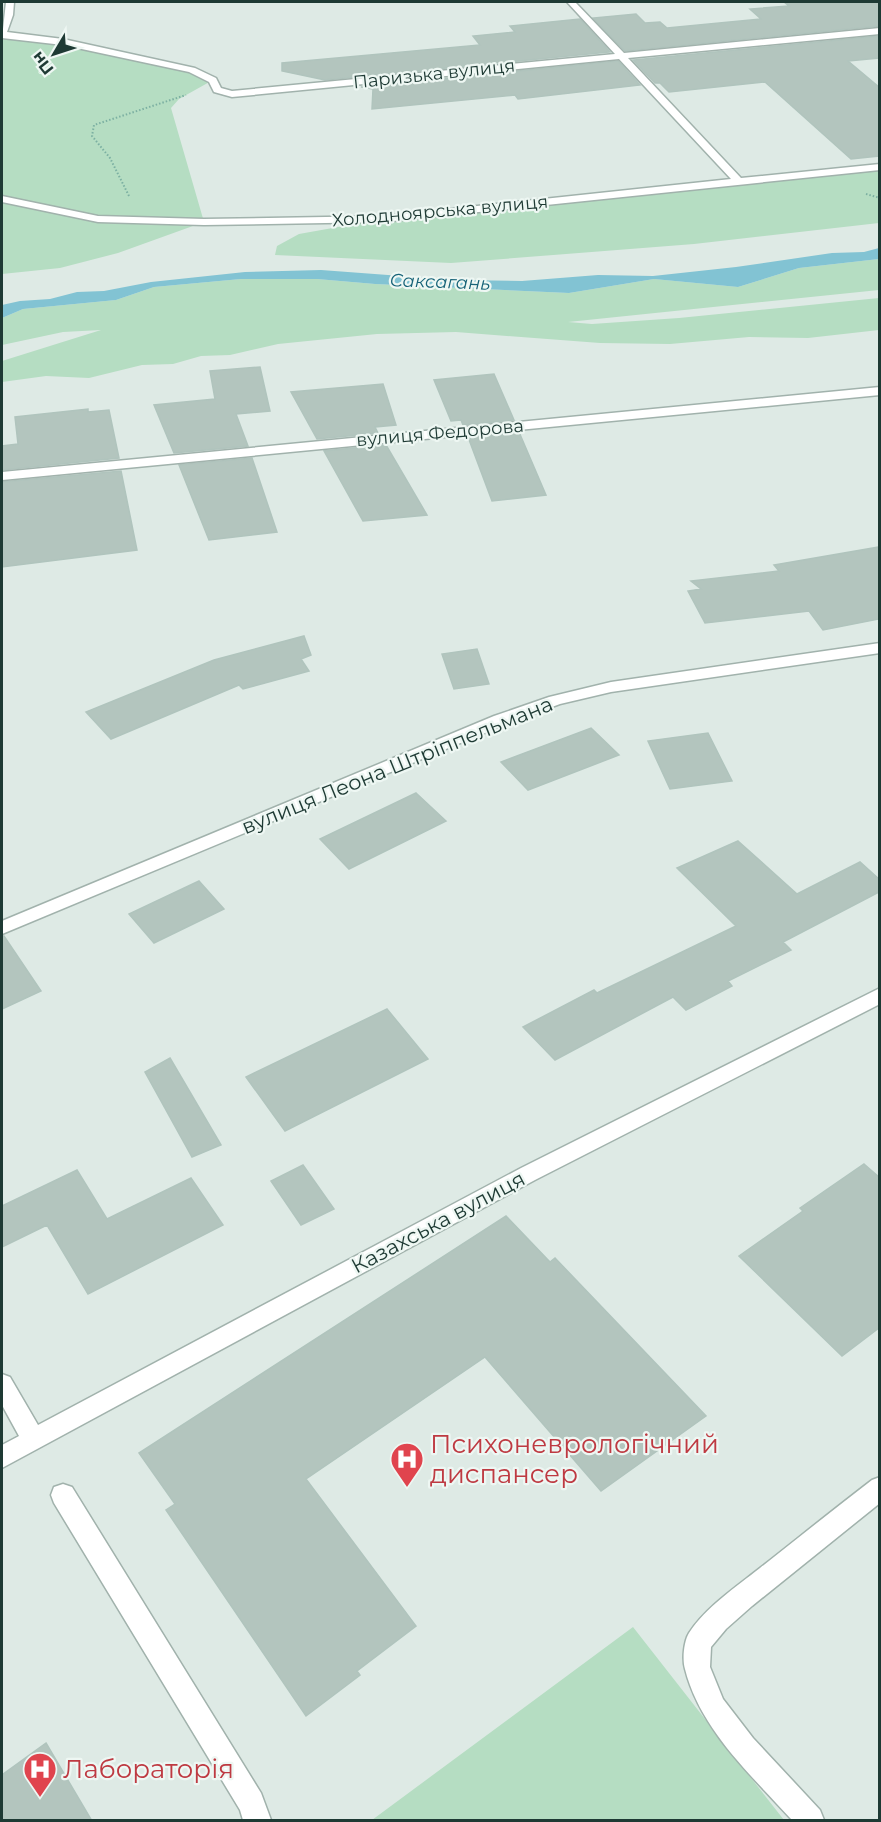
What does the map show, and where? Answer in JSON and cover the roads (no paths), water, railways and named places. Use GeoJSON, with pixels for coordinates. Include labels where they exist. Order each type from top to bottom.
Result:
{"type":"FeatureCollection","features":[{"type":"Feature","properties":{"kind":"street"},"geometry":{"type":"LineString","coordinates":[[2,34],[9,15],[10,2]]}},
{"type":"Feature","properties":{"kind":"street"},"geometry":{"type":"LineString","coordinates":[[571,2],[740,183]]}},
{"type":"Feature","properties":{"kind":"street","name":"Паризька вулиця"},"geometry":{"type":"LineString","coordinates":[[2,34],[63,42],[192,70],[213,80],[217,90],[232,94],[879,31]]}},
{"type":"Feature","properties":{"kind":"street","name":"Холодноярська вулиця"},"geometry":{"type":"LineString","coordinates":[[2,199],[98,219],[204,222],[383,219],[879,167]]}},
{"type":"Feature","properties":{"kind":"street","name":"вулиця Федорова"},"geometry":{"type":"LineString","coordinates":[[2,476],[879,391]]}},
{"type":"Feature","properties":{"kind":"street","name":"вулиця Леона Штріппельмана"},"geometry":{"type":"LineString","coordinates":[[2,928],[500,720],[555,700],[611,687],[879,648]]}},
{"type":"Feature","properties":{"kind":"street","name":"Казахська вулиця"},"geometry":{"type":"LineString","coordinates":[[2,1457],[33,1438],[528,1174],[879,995]]}},
{"type":"Feature","properties":{"kind":"street"},"geometry":{"type":"LineString","coordinates":[[2,1384],[33,1438]]}},
{"type":"Feature","properties":{"kind":"street"},"geometry":{"type":"LineString","coordinates":[[810,1821],[744,1747],[714,1708],[698,1667],[699,1642],[717,1620],[743,1597],[879,1488]]}},
{"type":"Feature","properties":{"kind":"street"},"geometry":{"type":"LineString","coordinates":[[63,1496],[251,1803],[257,1821]]}},
{"type":"Feature","properties":{"kind":"water","name":"Саксагань"},"geometry":{"type":"Polygon","coordinates":[[[879,248],[879,259],[799,268],[738,287],[654,279],[569,293],[317,279],[241,279],[154,287],[116,300],[23,309],[2,318],[2,305],[20,301],[50,299],[77,292],[104,291],[151,282],[245,272],[321,270],[455,280],[522,281],[598,275],[653,276],[832,253],[864,252],[879,248]]]}},
{"type":"Feature","properties":{"kind":"place","name":"Психоневрологічний диспансер"},"geometry":{"type":"Point","coordinates":[407,1488]}},
{"type":"Feature","properties":{"kind":"place","name":"Лабораторія"},"geometry":{"type":"Point","coordinates":[40,1798]}}]}
